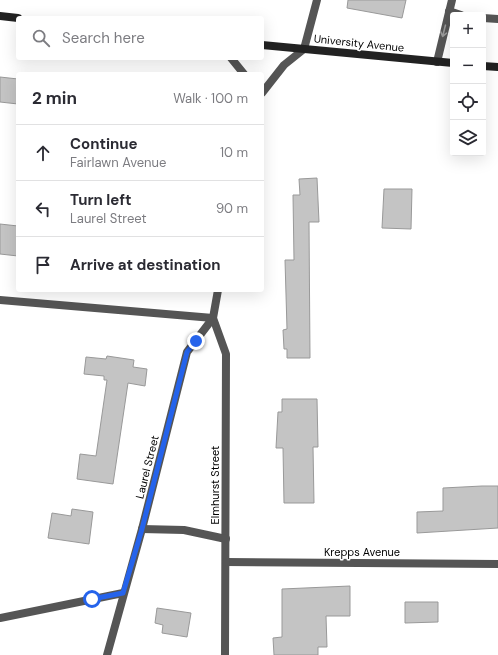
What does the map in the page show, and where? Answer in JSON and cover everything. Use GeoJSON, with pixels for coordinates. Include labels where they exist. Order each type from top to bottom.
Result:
{"type":"FeatureCollection","features":[{"type":"Feature","properties":{"kind":"street"},"geometry":{"type":"LineString","coordinates":[[264,90],[284,65],[304,49],[317,0]]}},
{"type":"Feature","properties":{"kind":"street"},"geometry":{"type":"LineString","coordinates":[[437,62],[452,0]]}},
{"type":"Feature","properties":{"kind":"street"},"geometry":{"type":"LineString","coordinates":[[0,16],[16,18]]}},
{"type":"Feature","properties":{"kind":"street"},"geometry":{"type":"LineString","coordinates":[[486,18],[498,18]]}},
{"type":"Feature","properties":{"kind":"street","name":"University Avenue"},"geometry":{"type":"LineString","coordinates":[[264,45],[450,63]]}},
{"type":"Feature","properties":{"kind":"street"},"geometry":{"type":"LineString","coordinates":[[233,60],[242,72]]}},
{"type":"Feature","properties":{"kind":"street"},"geometry":{"type":"LineString","coordinates":[[486,66],[498,67]]}},
{"type":"Feature","properties":{"kind":"street","name":"Laurel Street"},"geometry":{"type":"LineString","coordinates":[[107,655],[142,529],[187,352],[213,318],[218,292]]}},
{"type":"Feature","properties":{"kind":"street"},"geometry":{"type":"LineString","coordinates":[[0,300],[213,318]]}},
{"type":"Feature","properties":{"kind":"street","name":"Elmhurst Street"},"geometry":{"type":"LineString","coordinates":[[213,318],[226,354],[225,655]]}},
{"type":"Feature","properties":{"kind":"street"},"geometry":{"type":"LineString","coordinates":[[142,529],[184,530],[226,539]]}},
{"type":"Feature","properties":{"kind":"street","name":"Krepps Avenue"},"geometry":{"type":"LineString","coordinates":[[226,562],[498,564]]}},
{"type":"Feature","properties":{"kind":"street"},"geometry":{"type":"LineString","coordinates":[[0,618],[123,593]]}},
{"type":"Feature","properties":{"kind":"building"},"geometry":{"type":"Polygon","coordinates":[[[348,0],[406,0],[402,18],[347,8],[348,0]]]}},
{"type":"Feature","properties":{"kind":"building"},"geometry":{"type":"Polygon","coordinates":[[[0,77],[16,79],[16,104],[0,102],[0,77]]]}},
{"type":"Feature","properties":{"kind":"building"},"geometry":{"type":"Polygon","coordinates":[[[317,178],[319,222],[309,222],[310,358],[287,358],[287,349],[284,349],[283,330],[287,329],[285,260],[294,260],[293,195],[300,195],[299,179],[317,178]]]}},
{"type":"Feature","properties":{"kind":"building"},"geometry":{"type":"Polygon","coordinates":[[[384,189],[412,189],[411,229],[382,228],[384,189]]]}},
{"type":"Feature","properties":{"kind":"building"},"geometry":{"type":"Polygon","coordinates":[[[0,224],[16,226],[16,256],[0,254],[0,224]]]}},
{"type":"Feature","properties":{"kind":"building"},"geometry":{"type":"Polygon","coordinates":[[[107,356],[134,360],[133,367],[147,369],[145,386],[128,383],[113,484],[77,479],[80,454],[96,456],[107,380],[104,380],[104,376],[84,374],[86,357],[106,359],[107,356]]]}},
{"type":"Feature","properties":{"kind":"building"},"geometry":{"type":"Polygon","coordinates":[[[282,399],[317,399],[318,447],[313,447],[314,503],[284,503],[283,448],[276,448],[278,412],[282,412],[282,399]]]}},
{"type":"Feature","properties":{"kind":"building"},"geometry":{"type":"Polygon","coordinates":[[[498,486],[498,528],[417,533],[417,512],[443,511],[443,488],[498,486]]]}},
{"type":"Feature","properties":{"kind":"building"},"geometry":{"type":"Polygon","coordinates":[[[72,509],[93,512],[89,544],[48,538],[52,513],[71,516],[72,509]]]}},
{"type":"Feature","properties":{"kind":"building"},"geometry":{"type":"Polygon","coordinates":[[[350,586],[350,616],[326,616],[327,647],[318,647],[318,655],[274,655],[273,638],[282,637],[282,589],[350,586]]]}},
{"type":"Feature","properties":{"kind":"building"},"geometry":{"type":"Polygon","coordinates":[[[405,602],[438,602],[438,622],[405,623],[405,602]]]}},
{"type":"Feature","properties":{"kind":"building"},"geometry":{"type":"Polygon","coordinates":[[[157,608],[191,613],[187,637],[162,633],[163,625],[155,623],[157,608]]]}},
{"type":"Feature","properties":{"kind":"route"},"geometry":{"type":"LineString","coordinates":[[92,599],[123,593],[142,529],[187,352],[196,341]]}}]}
